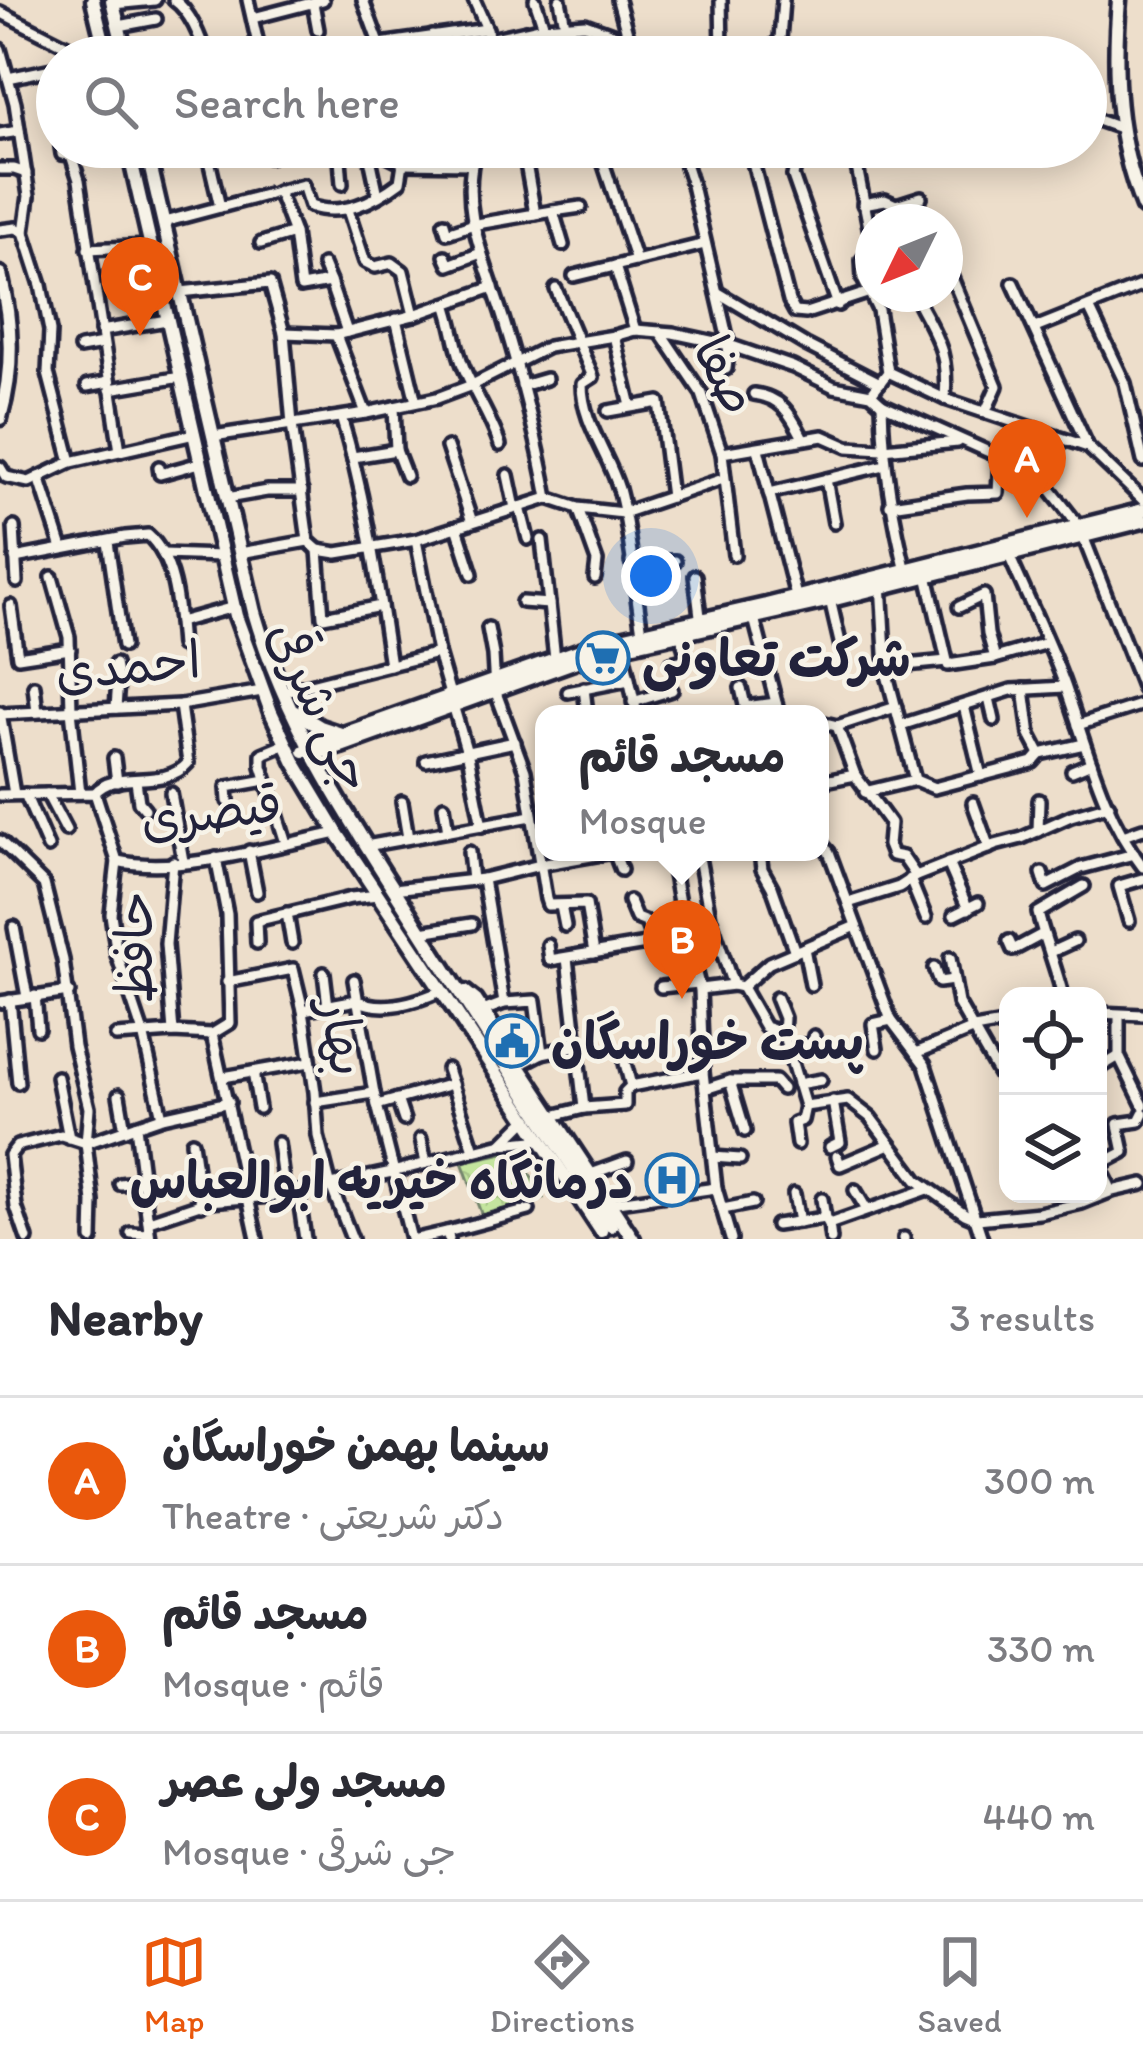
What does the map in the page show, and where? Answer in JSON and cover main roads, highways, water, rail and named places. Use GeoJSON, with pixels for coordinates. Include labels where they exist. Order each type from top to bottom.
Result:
{"type":"FeatureCollection","features":[{"type":"Feature","properties":{"kind":"main road"},"geometry":{"type":"LineString","coordinates":[[93,0],[102,36]]}},
{"type":"Feature","properties":{"kind":"main road"},"geometry":{"type":"LineString","coordinates":[[1119,0],[1120,128],[1143,207]]}},
{"type":"Feature","properties":{"kind":"main road"},"geometry":{"type":"LineString","coordinates":[[113,2],[121,36]]}},
{"type":"Feature","properties":{"kind":"main road","name":"جی شرقی"},"geometry":{"type":"LineString","coordinates":[[133,168],[234,607],[288,750],[378,895],[447,987],[608,1231]]}},
{"type":"Feature","properties":{"kind":"main road","name":"جی شرقی"},"geometry":{"type":"LineString","coordinates":[[151,168],[265,651],[310,749],[421,932],[447,987]]}},
{"type":"Feature","properties":{"kind":"main road"},"geometry":{"type":"LineString","coordinates":[[0,274],[11,356],[0,418]]}},
{"type":"Feature","properties":{"kind":"main road"},"geometry":{"type":"LineString","coordinates":[[288,750],[342,740],[621,643],[1007,550],[1143,510]]}},
{"type":"Feature","properties":{"kind":"main road"},"geometry":{"type":"LineString","coordinates":[[1081,531],[1143,520]]}},
{"type":"Feature","properties":{"kind":"main road"},"geometry":{"type":"LineString","coordinates":[[289,706],[342,740]]}},
{"type":"Feature","properties":{"kind":"main road"},"geometry":{"type":"LineString","coordinates":[[327,780],[342,740]]}},
{"type":"Feature","properties":{"kind":"main road"},"geometry":{"type":"LineString","coordinates":[[608,1231],[610,1203],[591,1174],[476,1000],[447,987],[445,1008],[532,1141],[608,1231],[633,1239]]}},
{"type":"Feature","properties":{"kind":"place","name":"مسجد ولی عصر"},"geometry":{"type":"Point","coordinates":[140,336]}},
{"type":"Feature","properties":{"kind":"place","name":"سینما بهمن خوراسگان"},"geometry":{"type":"Point","coordinates":[1027,518]}},
{"type":"Feature","properties":{"kind":"place","name":"شرکت تعاونی"},"geometry":{"type":"Point","coordinates":[603,658]}},
{"type":"Feature","properties":{"kind":"place","name":"مسجد قائم"},"geometry":{"type":"Point","coordinates":[682,999]}},
{"type":"Feature","properties":{"kind":"place","name":"پست خوراسگان"},"geometry":{"type":"Point","coordinates":[512,1041]}},
{"type":"Feature","properties":{"kind":"place","name":"درمانگاه خیریه ابوالعباس"},"geometry":{"type":"Point","coordinates":[672,1180]}}]}
